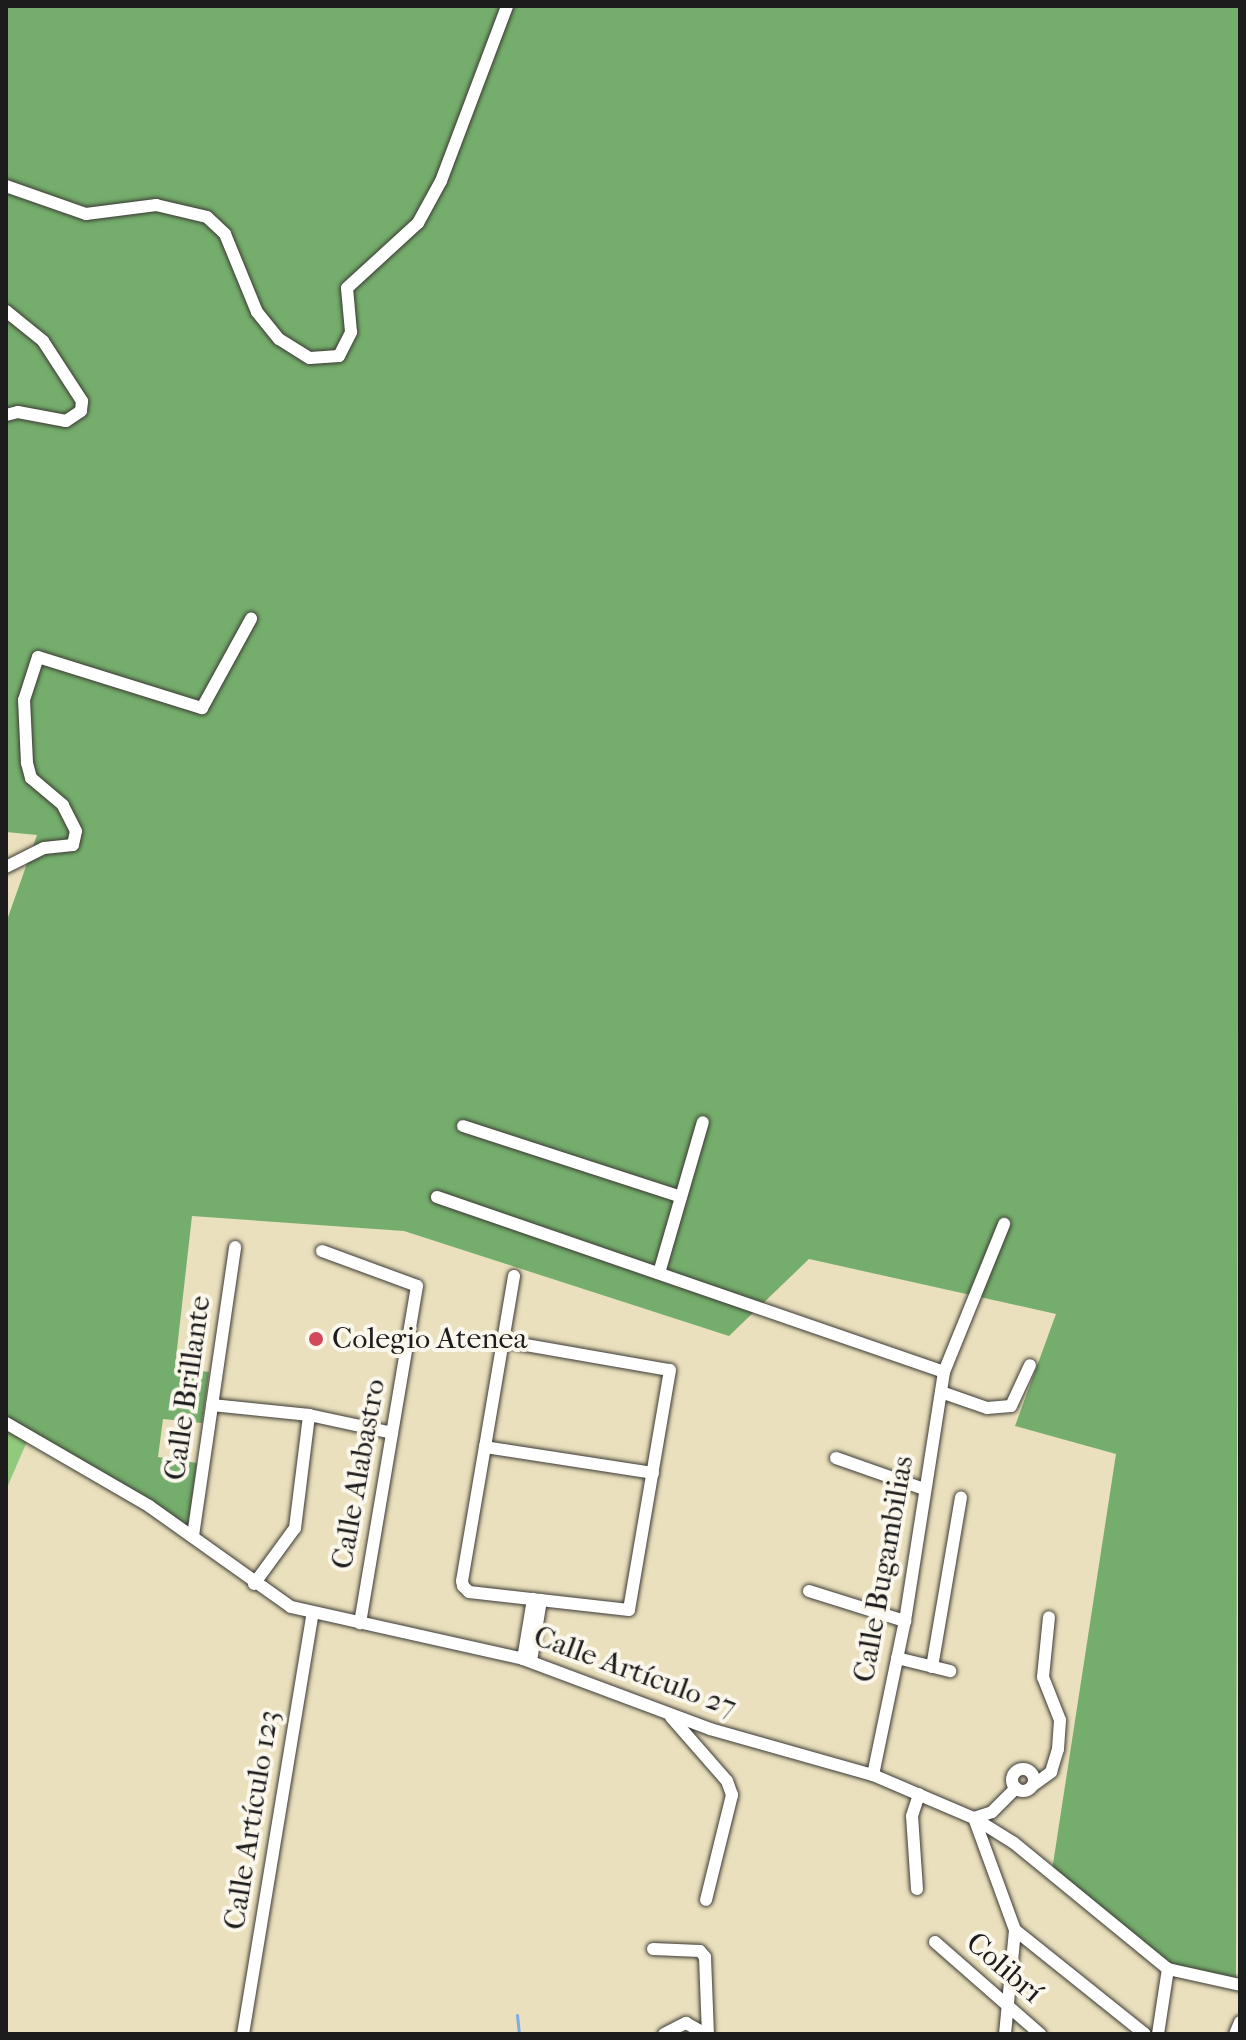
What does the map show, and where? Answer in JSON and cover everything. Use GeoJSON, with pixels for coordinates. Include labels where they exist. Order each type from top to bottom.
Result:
{"type":"FeatureCollection","features":[{"type":"Feature","properties":{"kind":"street"},"geometry":{"type":"LineString","coordinates":[[6,203],[9,188],[86,214],[156,205],[207,217],[225,234],[257,312],[279,339],[310,358],[339,356],[351,332],[347,288],[418,223],[441,181],[507,6]]}},
{"type":"Feature","properties":{"kind":"street"},"geometry":{"type":"LineString","coordinates":[[6,311],[43,341],[82,401],[81,411],[66,421],[18,412],[6,415]]}},
{"type":"Feature","properties":{"kind":"street"},"geometry":{"type":"LineString","coordinates":[[6,867],[44,848],[73,845],[76,831],[63,805],[31,778],[27,763],[24,700],[38,657],[202,708],[251,619]]}},
{"type":"Feature","properties":{"kind":"street"},"geometry":{"type":"LineString","coordinates":[[659,1273],[703,1122]]}},
{"type":"Feature","properties":{"kind":"street"},"geometry":{"type":"LineString","coordinates":[[463,1126],[681,1197]]}},
{"type":"Feature","properties":{"kind":"street"},"geometry":{"type":"LineString","coordinates":[[437,1197],[944,1372]]}},
{"type":"Feature","properties":{"kind":"street","name":"Calle Bugambilias"},"geometry":{"type":"LineString","coordinates":[[873,1775],[905,1621],[944,1372],[1004,1224]]}},
{"type":"Feature","properties":{"kind":"street","name":"Calle Brillante"},"geometry":{"type":"LineString","coordinates":[[193,1536],[235,1247]]}},
{"type":"Feature","properties":{"kind":"street","name":"Calle Alabastro"},"geometry":{"type":"LineString","coordinates":[[322,1251],[417,1286],[360,1623]]}},
{"type":"Feature","properties":{"kind":"street"},"geometry":{"type":"LineString","coordinates":[[503,1341],[670,1370],[632,1608],[469,1592],[463,1586],[485,1447],[514,1276]]}},
{"type":"Feature","properties":{"kind":"street"},"geometry":{"type":"LineString","coordinates":[[941,1392],[987,1408],[1011,1406],[1030,1365]]}},
{"type":"Feature","properties":{"kind":"street"},"geometry":{"type":"LineString","coordinates":[[212,1405],[309,1415],[392,1433]]}},
{"type":"Feature","properties":{"kind":"street"},"geometry":{"type":"LineString","coordinates":[[254,1584],[295,1528],[309,1415]]}},
{"type":"Feature","properties":{"kind":"street","name":"Calle Artículo 27"},"geometry":{"type":"LineString","coordinates":[[6,1423],[193,1536],[254,1584],[312,1615],[527,1660],[670,1715],[873,1775],[974,1818],[1014,1843],[1168,1969],[1240,1985]]}},
{"type":"Feature","properties":{"kind":"street"},"geometry":{"type":"LineString","coordinates":[[485,1447],[653,1473]]}},
{"type":"Feature","properties":{"kind":"street"},"geometry":{"type":"LineString","coordinates":[[836,1458],[924,1489]]}},
{"type":"Feature","properties":{"kind":"street"},"geometry":{"type":"LineString","coordinates":[[932,1667],[961,1497]]}},
{"type":"Feature","properties":{"kind":"street"},"geometry":{"type":"LineString","coordinates":[[809,1591],[905,1621]]}},
{"type":"Feature","properties":{"kind":"street"},"geometry":{"type":"LineString","coordinates":[[527,1660],[537,1600]]}},
{"type":"Feature","properties":{"kind":"street","name":"Calle Artículo 123"},"geometry":{"type":"LineString","coordinates":[[243,2034],[312,1615]]}},
{"type":"Feature","properties":{"kind":"street"},"geometry":{"type":"LineString","coordinates":[[1005,2034],[1015,1930],[974,1818],[992,1812],[1016,1788],[1032,1786],[1051,1772],[1058,1749],[1060,1720],[1043,1677],[1049,1617]]}},
{"type":"Feature","properties":{"kind":"street"},"geometry":{"type":"LineString","coordinates":[[897,1658],[950,1671]]}},
{"type":"Feature","properties":{"kind":"street"},"geometry":{"type":"LineString","coordinates":[[670,1715],[727,1781],[732,1795],[706,1900]]}},
{"type":"Feature","properties":{"kind":"street"},"geometry":{"type":"LineString","coordinates":[[1016,1788],[1012,1778],[1022,1769],[1033,1776],[1032,1786]]}},
{"type":"Feature","properties":{"kind":"street"},"geometry":{"type":"LineString","coordinates":[[917,1889],[912,1816],[919,1794]]}},
{"type":"Feature","properties":{"kind":"street"},"geometry":{"type":"LineString","coordinates":[[1015,1930],[1145,2034]]}},
{"type":"Feature","properties":{"kind":"street","name":"Colibrí"},"geometry":{"type":"LineString","coordinates":[[935,1942],[1040,2034]]}},
{"type":"Feature","properties":{"kind":"street"},"geometry":{"type":"LineString","coordinates":[[653,1949],[700,1951],[705,1957],[707,2034]]}},
{"type":"Feature","properties":{"kind":"street"},"geometry":{"type":"LineString","coordinates":[[1158,2034],[1168,1969]]}},
{"type":"Feature","properties":{"kind":"street"},"geometry":{"type":"LineString","coordinates":[[664,2034],[686,2023],[705,2005]]}},
{"type":"Feature","properties":{"kind":"street"},"geometry":{"type":"LineString","coordinates":[[1235,2034],[1240,2022]]}},
{"type":"Feature","properties":{"kind":"street"},"geometry":{"type":"LineString","coordinates":[[686,2023],[707,2034]]}},
{"type":"Feature","properties":{"kind":"green space"},"geometry":{"type":"Polygon","coordinates":[[[6,6],[1240,6],[1236,1980],[1144,1958],[1051,1877],[1116,1454],[1015,1426],[1056,1314],[809,1259],[729,1336],[404,1231],[192,1216],[175,1367],[209,1372],[202,1423],[163,1419],[158,1457],[197,1463],[188,1529],[65,1450],[6,1424],[6,923],[37,835],[6,832],[6,6]]]}},
{"type":"Feature","properties":{"kind":"green space"},"geometry":{"type":"Polygon","coordinates":[[[6,1429],[28,1439],[6,1490],[6,1429]]]}},
{"type":"Feature","properties":{"kind":"waterway"},"geometry":{"type":"LineString","coordinates":[[517,2015],[519,2034]]}},
{"type":"Feature","properties":{"kind":"place","name":"Colegio Atenea"},"geometry":{"type":"Point","coordinates":[316,1339]}}]}
